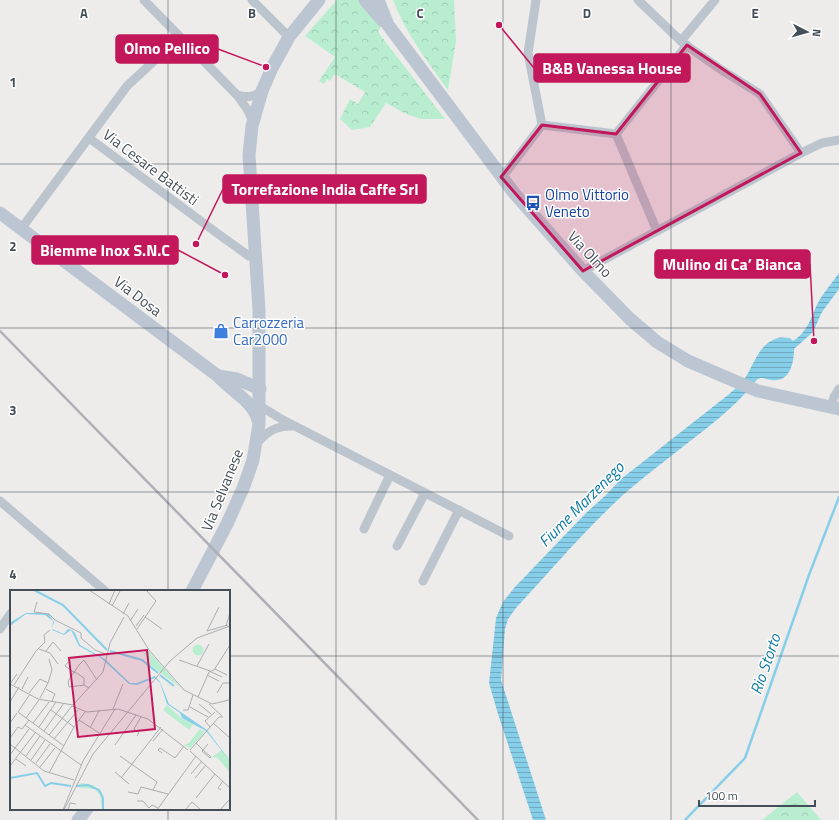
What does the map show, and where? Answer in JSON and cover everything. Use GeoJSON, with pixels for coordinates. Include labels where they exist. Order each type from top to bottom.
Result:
{"type":"FeatureCollection","features":[{"type":"Feature","properties":{"kind":"street"},"geometry":{"type":"LineString","coordinates":[[144,0],[237,95],[252,108],[254,115]]}},
{"type":"Feature","properties":{"kind":"street"},"geometry":{"type":"LineString","coordinates":[[252,0],[289,37]]}},
{"type":"Feature","properties":{"kind":"street","name":"Via Selvanese"},"geometry":{"type":"LineString","coordinates":[[193,590],[227,524],[249,472],[259,424],[259,310],[248,155],[254,115],[272,68],[289,37],[319,0]]}},
{"type":"Feature","properties":{"kind":"street","name":"Via Selvanese"},"geometry":{"type":"LineString","coordinates":[[301,23],[326,0]]}},
{"type":"Feature","properties":{"kind":"street","name":"Via Olmo"},"geometry":{"type":"LineString","coordinates":[[365,0],[377,15],[388,25],[514,193],[583,271],[630,319],[657,342],[688,361],[758,391],[831,407]]}},
{"type":"Feature","properties":{"kind":"street","name":"Via Olmo"},"geometry":{"type":"LineString","coordinates":[[378,0],[388,25]]}},
{"type":"Feature","properties":{"kind":"street"},"geometry":{"type":"LineString","coordinates":[[501,177],[542,125],[528,53],[536,0]]}},
{"type":"Feature","properties":{"kind":"street"},"geometry":{"type":"LineString","coordinates":[[638,0],[684,43],[720,69],[760,94],[801,153]]}},
{"type":"Feature","properties":{"kind":"street"},"geometry":{"type":"LineString","coordinates":[[616,134],[715,0]]}},
{"type":"Feature","properties":{"kind":"street","name":"Via Cesare Battisti"},"geometry":{"type":"LineString","coordinates":[[21,228],[127,86],[180,37]]}},
{"type":"Feature","properties":{"kind":"street"},"geometry":{"type":"LineString","coordinates":[[237,95],[244,97],[252,96],[262,91]]}},
{"type":"Feature","properties":{"kind":"street"},"geometry":{"type":"LineString","coordinates":[[542,125],[616,134]]}},
{"type":"Feature","properties":{"kind":"street"},"geometry":{"type":"LineString","coordinates":[[616,134],[657,231]]}},
{"type":"Feature","properties":{"kind":"street","name":"Via Cesare Battisti"},"geometry":{"type":"LineString","coordinates":[[89,138],[220,236],[250,256],[255,256]]}},
{"type":"Feature","properties":{"kind":"street"},"geometry":{"type":"LineString","coordinates":[[583,271],[801,153],[822,143],[839,140]]}},
{"type":"Feature","properties":{"kind":"street","name":"Via Dosa"},"geometry":{"type":"LineString","coordinates":[[0,213],[218,376],[235,385]]}},
{"type":"Feature","properties":{"kind":"street"},"geometry":{"type":"LineString","coordinates":[[235,385],[260,364]]}},
{"type":"Feature","properties":{"kind":"street"},"geometry":{"type":"LineString","coordinates":[[235,385],[260,389]]}},
{"type":"Feature","properties":{"kind":"street"},"geometry":{"type":"LineString","coordinates":[[235,385],[254,409],[259,424]]}},
{"type":"Feature","properties":{"kind":"street"},"geometry":{"type":"LineString","coordinates":[[831,407],[839,388]]}},
{"type":"Feature","properties":{"kind":"street"},"geometry":{"type":"LineString","coordinates":[[260,406],[294,426],[509,536]]}},
{"type":"Feature","properties":{"kind":"street"},"geometry":{"type":"LineString","coordinates":[[256,444],[270,430],[278,427],[294,426]]}},
{"type":"Feature","properties":{"kind":"street"},"geometry":{"type":"LineString","coordinates":[[364,529],[390,475]]}},
{"type":"Feature","properties":{"kind":"street"},"geometry":{"type":"LineString","coordinates":[[397,546],[425,493]]}},
{"type":"Feature","properties":{"kind":"street"},"geometry":{"type":"LineString","coordinates":[[0,501],[104,590]]}},
{"type":"Feature","properties":{"kind":"street"},"geometry":{"type":"LineString","coordinates":[[423,582],[459,510]]}},
{"type":"Feature","properties":{"kind":"street"},"geometry":{"type":"LineString","coordinates":[[0,629],[10,614]]}},
{"type":"Feature","properties":{"kind":"street"},"geometry":{"type":"LineString","coordinates":[[78,820],[86,810]]}},
{"type":"Feature","properties":{"kind":"highlighted area"},"geometry":{"type":"Polygon","coordinates":[[[687,45],[760,94],[801,153],[583,271],[501,177],[542,125],[616,134],[687,45]]]}},
{"type":"Feature","properties":{"kind":"green space"},"geometry":{"type":"Polygon","coordinates":[[[337,0],[360,0],[381,27],[378,32],[445,119],[421,119],[406,114],[386,103],[370,127],[352,130],[340,119],[350,99],[358,104],[365,92],[335,74],[330,81],[327,79],[324,84],[319,81],[335,57],[305,36],[337,0]]]}},
{"type":"Feature","properties":{"kind":"green space"},"geometry":{"type":"Polygon","coordinates":[[[393,0],[454,0],[456,42],[448,90],[411,36],[393,0]]]}},
{"type":"Feature","properties":{"kind":"green space"},"geometry":{"type":"Polygon","coordinates":[[[797,792],[821,820],[762,820],[797,792]]]}},
{"type":"Feature","properties":{"kind":"water","name":"Fiume Marzenego"},"geometry":{"type":"Polygon","coordinates":[[[839,273],[839,289],[822,312],[813,332],[794,349],[792,366],[787,375],[777,380],[762,378],[757,380],[738,401],[720,417],[624,494],[569,550],[516,608],[508,619],[505,629],[501,680],[546,820],[533,820],[489,683],[496,618],[503,602],[514,588],[621,479],[738,386],[747,375],[762,348],[772,340],[779,338],[790,338],[793,341],[799,337],[810,322],[820,299],[839,273]]]}},
{"type":"Feature","properties":{"kind":"waterway","name":"Rio Storto"},"geometry":{"type":"LineString","coordinates":[[685,820],[745,758],[809,575],[839,497]]}},
{"type":"Feature","properties":{"kind":"railway"},"geometry":{"type":"LineString","coordinates":[[0,331],[478,820]]}},
{"type":"Feature","properties":{"kind":"place","name":"B&B Vanessa House"},"geometry":{"type":"Point","coordinates":[499,25]}},
{"type":"Feature","properties":{"kind":"place","name":"Olmo Pellico"},"geometry":{"type":"Point","coordinates":[266,67]}},
{"type":"Feature","properties":{"kind":"place","name":"Olmo Vittorio Veneto"},"geometry":{"type":"Point","coordinates":[533,203]}},
{"type":"Feature","properties":{"kind":"place","name":"Torrefazione India Caffe Srl"},"geometry":{"type":"Point","coordinates":[196,244]}},
{"type":"Feature","properties":{"kind":"place","name":"Biemme Inox S.N.C"},"geometry":{"type":"Point","coordinates":[225,275]}},
{"type":"Feature","properties":{"kind":"place","name":"Carrozzeria Car2000"},"geometry":{"type":"Point","coordinates":[221,331]}},
{"type":"Feature","properties":{"kind":"place","name":"Mulino di Ca’ Bianca"},"geometry":{"type":"Point","coordinates":[814,341]}}]}
